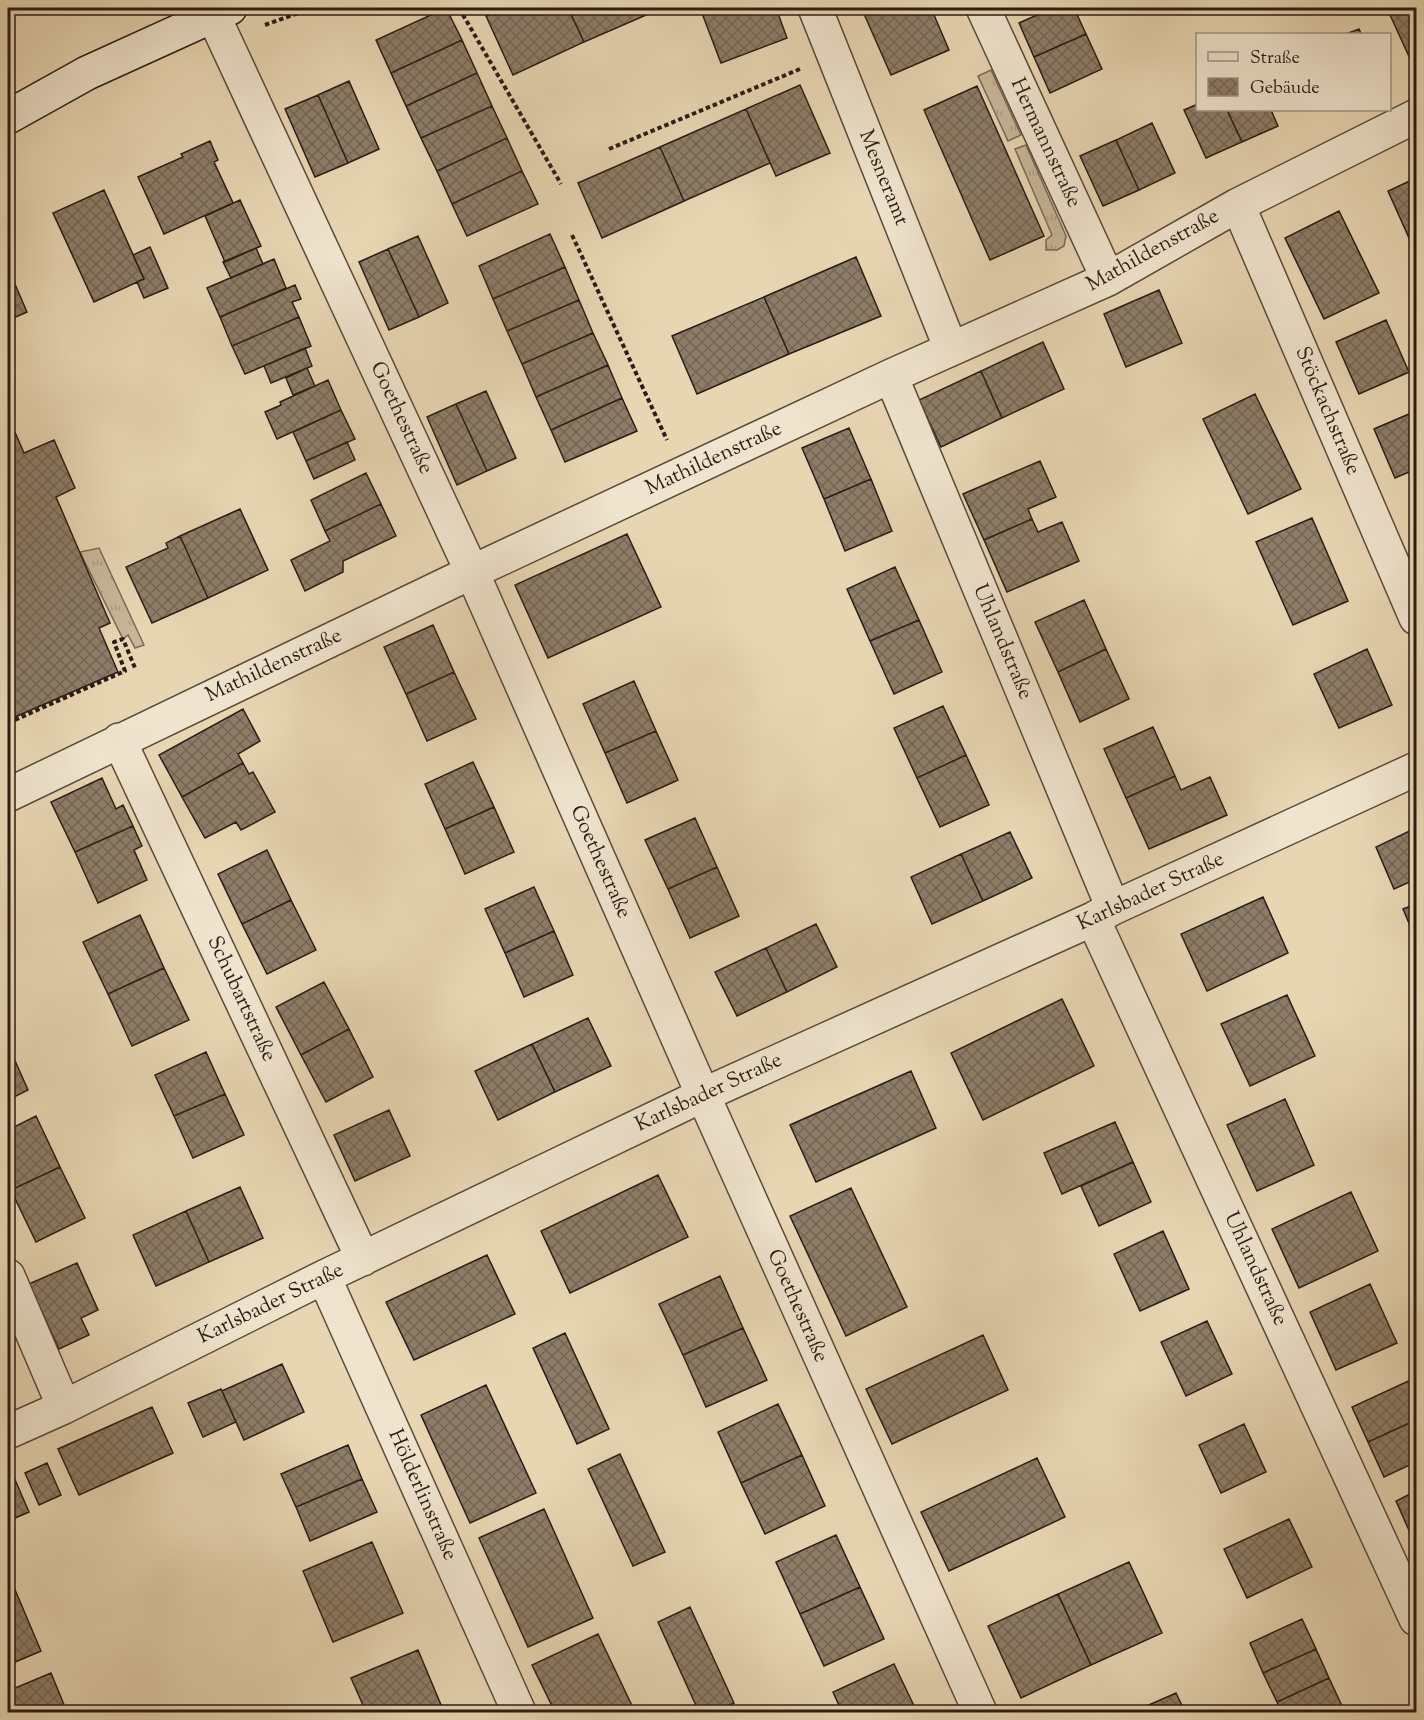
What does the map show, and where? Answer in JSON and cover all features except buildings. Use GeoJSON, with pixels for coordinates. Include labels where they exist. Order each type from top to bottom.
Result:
{"type":"FeatureCollection","features":[{"type":"Feature","properties":{"kind":"street","name":"Mesneramt"},"geometry":{"type":"LineString","coordinates":[[815,8],[951,349]]}},
{"type":"Feature","properties":{"kind":"street","name":"Hermannstraße"},"geometry":{"type":"LineString","coordinates":[[983,8],[1108,279]]}},
{"type":"Feature","properties":{"kind":"street"},"geometry":{"type":"LineString","coordinates":[[8,117],[87,73],[221,11]]}},
{"type":"Feature","properties":{"kind":"street","name":"Goethestraße"},"geometry":{"type":"LineString","coordinates":[[221,11],[472,572],[702,1095],[980,1713]]}},
{"type":"Feature","properties":{"kind":"street","name":"Mathildenstraße"},"geometry":{"type":"LineString","coordinates":[[8,795],[119,740],[683,473],[891,376],[1108,279],[1238,205],[1416,116]]}},
{"type":"Feature","properties":{"kind":"street","name":"Stöckachstraße"},"geometry":{"type":"LineString","coordinates":[[1238,205],[1416,618]]}},
{"type":"Feature","properties":{"kind":"street","name":"Uhlandstraße"},"geometry":{"type":"LineString","coordinates":[[891,376],[1103,913],[1416,1619]]}},
{"type":"Feature","properties":{"kind":"street","name":"Schubartstraße"},"geometry":{"type":"LineString","coordinates":[[119,740],[363,1258]]}},
{"type":"Feature","properties":{"kind":"street","name":"Karlsbader Straße"},"geometry":{"type":"LineString","coordinates":[[8,1432],[702,1095],[1416,769]]}},
{"type":"Feature","properties":{"kind":"street"},"geometry":{"type":"LineString","coordinates":[[8,1276],[63,1407]]}},
{"type":"Feature","properties":{"kind":"street","name":"Hölderlinstraße"},"geometry":{"type":"LineString","coordinates":[[324,1277],[519,1713]]}},
{"type":"Feature","properties":{"kind":"path"},"geometry":{"type":"LineString","coordinates":[[459,8],[561,184]]}},
{"type":"Feature","properties":{"kind":"path"},"geometry":{"type":"LineString","coordinates":[[609,149],[834,55]]}},
{"type":"Feature","properties":{"kind":"path"},"geometry":{"type":"LineString","coordinates":[[572,235],[683,473]]}},
{"type":"Feature","properties":{"kind":"path"},"geometry":{"type":"LineString","coordinates":[[8,723],[125,671],[114,642],[123,639],[135,668]]}},
{"type":"Feature","properties":{"kind":"green space"},"geometry":{"type":"Polygon","coordinates":[[[991,70],[1021,135],[1008,141],[978,76],[991,70]]]}},
{"type":"Feature","properties":{"kind":"green space"},"geometry":{"type":"Polygon","coordinates":[[[1026,145],[1066,236],[1064,246],[1057,250],[1046,250],[1046,240],[1052,235],[1015,149],[1026,145]]]}},
{"type":"Feature","properties":{"kind":"green space"},"geometry":{"type":"Polygon","coordinates":[[[99,548],[144,645],[135,648],[128,635],[123,639],[80,552],[99,548]]]}}]}
